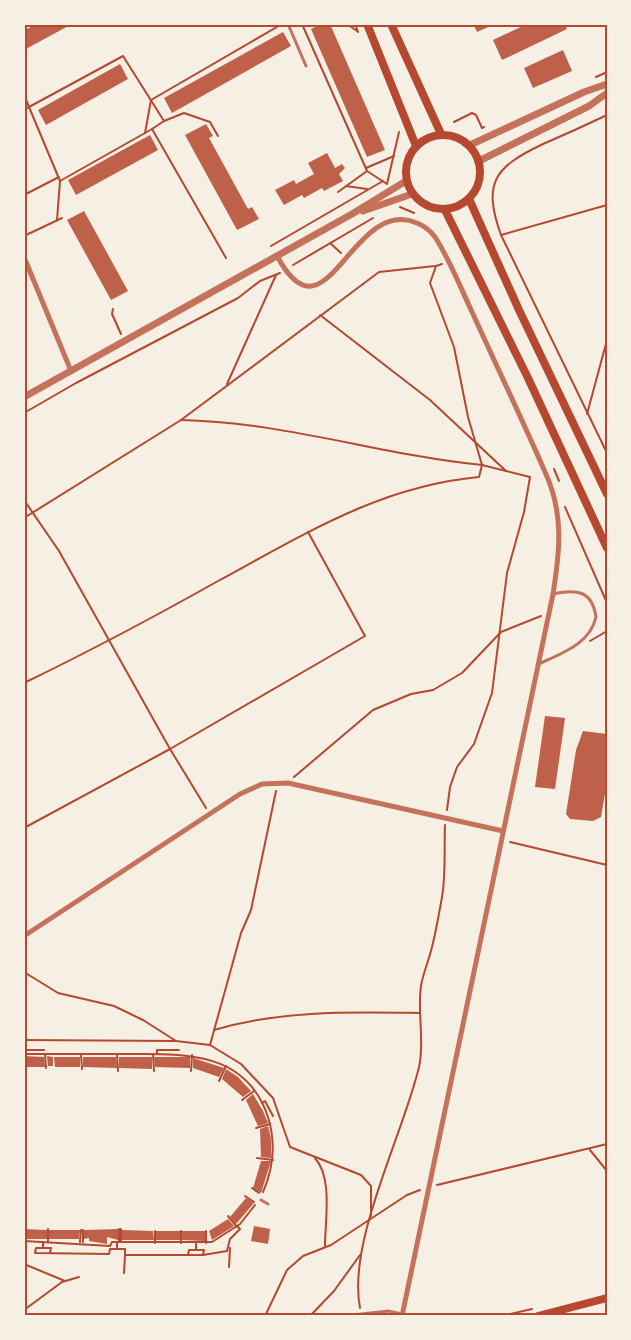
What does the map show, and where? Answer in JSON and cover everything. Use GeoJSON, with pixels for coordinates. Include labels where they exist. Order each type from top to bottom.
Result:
{"type":"FeatureCollection","features":[{"type":"Feature","properties":{"kind":"main road"},"geometry":{"type":"LineString","coordinates":[[367,24],[416,146]]}},
{"type":"Feature","properties":{"kind":"main road"},"geometry":{"type":"LineString","coordinates":[[391,24],[441,134]]}},
{"type":"Feature","properties":{"kind":"main road"},"geometry":{"type":"LineString","coordinates":[[441,134],[456,137],[470,145],[479,161],[480,174],[477,188],[470,199],[445,210],[427,206],[412,194],[406,181],[406,162],[416,146],[432,136],[441,134]]}},
{"type":"Feature","properties":{"kind":"main road"},"geometry":{"type":"LineString","coordinates":[[470,199],[519,310],[607,494]]}},
{"type":"Feature","properties":{"kind":"main road"},"geometry":{"type":"LineString","coordinates":[[445,210],[523,368],[607,548]]}},
{"type":"Feature","properties":{"kind":"main road"},"geometry":{"type":"LineString","coordinates":[[538,1316],[607,1298]]}},
{"type":"Feature","properties":{"kind":"street"},"geometry":{"type":"LineString","coordinates":[[470,145],[584,92],[607,84]]}},
{"type":"Feature","properties":{"kind":"street"},"geometry":{"type":"LineString","coordinates":[[479,161],[589,106],[607,93]]}},
{"type":"Feature","properties":{"kind":"street"},"geometry":{"type":"LineString","coordinates":[[24,397],[352,214],[406,181]]}},
{"type":"Feature","properties":{"kind":"street"},"geometry":{"type":"LineString","coordinates":[[352,214],[412,194]]}},
{"type":"Feature","properties":{"kind":"street"},"geometry":{"type":"LineString","coordinates":[[277,256],[295,283],[305,287],[317,285],[327,279],[375,227],[387,221],[401,219],[427,228],[435,237],[463,293],[546,472],[556,502],[561,547],[553,594],[403,1315]]}},
{"type":"Feature","properties":{"kind":"street"},"geometry":{"type":"LineString","coordinates":[[24,256],[71,371]]}},
{"type":"Feature","properties":{"kind":"street"},"geometry":{"type":"LineString","coordinates":[[24,936],[210,813],[247,790],[262,784],[288,783],[503,831]]}},
{"type":"Feature","properties":{"kind":"lane"},"geometry":{"type":"LineString","coordinates":[[288,24],[306,66]]}},
{"type":"Feature","properties":{"kind":"lane"},"geometry":{"type":"LineString","coordinates":[[538,665],[585,638],[594,626],[596,617],[591,599],[582,592],[571,590],[553,594]]}},
{"type":"Feature","properties":{"kind":"lane"},"geometry":{"type":"LineString","coordinates":[[261,1200],[268,1204]]}},
{"type":"Feature","properties":{"kind":"lane"},"geometry":{"type":"LineString","coordinates":[[344,1316],[388,1311],[403,1315]]}},
{"type":"Feature","properties":{"kind":"path"},"geometry":{"type":"LineString","coordinates":[[151,99],[282,24]]}},
{"type":"Feature","properties":{"kind":"path"},"geometry":{"type":"LineString","coordinates":[[302,24],[366,170],[387,184],[395,156],[399,129]]}},
{"type":"Feature","properties":{"kind":"path"},"geometry":{"type":"LineString","coordinates":[[347,24],[358,31]]}},
{"type":"Feature","properties":{"kind":"path"},"geometry":{"type":"LineString","coordinates":[[24,110],[123,56],[164,121]]}},
{"type":"Feature","properties":{"kind":"path"},"geometry":{"type":"LineString","coordinates":[[24,94],[60,181],[57,220]]}},
{"type":"Feature","properties":{"kind":"path"},"geometry":{"type":"LineString","coordinates":[[145,133],[151,99]]}},
{"type":"Feature","properties":{"kind":"path"},"geometry":{"type":"LineString","coordinates":[[60,181],[164,121],[184,112],[210,122],[218,136]]}},
{"type":"Feature","properties":{"kind":"path"},"geometry":{"type":"LineString","coordinates":[[454,122],[472,113],[476,115],[482,128]]}},
{"type":"Feature","properties":{"kind":"path"},"geometry":{"type":"LineString","coordinates":[[607,115],[517,156],[505,165],[494,184],[492,198],[492,211],[501,235],[607,453]]}},
{"type":"Feature","properties":{"kind":"path"},"geometry":{"type":"LineString","coordinates":[[152,129],[226,258]]}},
{"type":"Feature","properties":{"kind":"path"},"geometry":{"type":"LineString","coordinates":[[338,192],[366,170],[395,156]]}},
{"type":"Feature","properties":{"kind":"path"},"geometry":{"type":"LineString","coordinates":[[24,195],[58,177]]}},
{"type":"Feature","properties":{"kind":"path"},"geometry":{"type":"LineString","coordinates":[[271,246],[383,181]]}},
{"type":"Feature","properties":{"kind":"path"},"geometry":{"type":"LineString","coordinates":[[346,186],[370,189]]}},
{"type":"Feature","properties":{"kind":"path"},"geometry":{"type":"LineString","coordinates":[[501,235],[607,205]]}},
{"type":"Feature","properties":{"kind":"path"},"geometry":{"type":"LineString","coordinates":[[391,210],[399,206]]}},
{"type":"Feature","properties":{"kind":"path"},"geometry":{"type":"LineString","coordinates":[[24,413],[76,382],[238,298],[260,281],[285,271],[375,217]]}},
{"type":"Feature","properties":{"kind":"path"},"geometry":{"type":"LineString","coordinates":[[24,236],[62,218]]}},
{"type":"Feature","properties":{"kind":"path"},"geometry":{"type":"LineString","coordinates":[[330,243],[347,258]]}},
{"type":"Feature","properties":{"kind":"path"},"geometry":{"type":"LineString","coordinates":[[24,518],[181,420],[379,272],[436,266],[447,262]]}},
{"type":"Feature","properties":{"kind":"path"},"geometry":{"type":"LineString","coordinates":[[24,683],[109,641],[308,532],[372,501],[440,480],[479,477],[482,465],[454,346],[430,283],[436,266]]}},
{"type":"Feature","properties":{"kind":"path"},"geometry":{"type":"LineString","coordinates":[[226,386],[276,275]]}},
{"type":"Feature","properties":{"kind":"path"},"geometry":{"type":"LineString","coordinates":[[113,309],[112,314],[121,334]]}},
{"type":"Feature","properties":{"kind":"path"},"geometry":{"type":"LineString","coordinates":[[320,315],[403,378],[507,471]]}},
{"type":"Feature","properties":{"kind":"path"},"geometry":{"type":"LineString","coordinates":[[587,414],[607,340]]}},
{"type":"Feature","properties":{"kind":"path"},"geometry":{"type":"LineString","coordinates":[[181,420],[218,421],[302,432],[454,462],[482,465],[530,477],[507,573],[492,693],[474,744],[457,767],[450,787],[442,894],[432,946],[421,983],[420,1064],[361,1253],[356,1289],[362,1313]]}},
{"type":"Feature","properties":{"kind":"path"},"geometry":{"type":"LineString","coordinates":[[24,500],[59,551],[170,749],[210,813]]}},
{"type":"Feature","properties":{"kind":"path"},"geometry":{"type":"LineString","coordinates":[[24,828],[170,749],[365,636],[308,532]]}},
{"type":"Feature","properties":{"kind":"path"},"geometry":{"type":"LineString","coordinates":[[288,783],[373,710],[411,694],[433,690],[462,673],[501,632],[549,613]]}},
{"type":"Feature","properties":{"kind":"path"},"geometry":{"type":"LineString","coordinates":[[585,638],[591,642],[607,631]]}},
{"type":"Feature","properties":{"kind":"path"},"geometry":{"type":"LineString","coordinates":[[210,1045],[241,933],[251,910],[277,782]]}},
{"type":"Feature","properties":{"kind":"path"},"geometry":{"type":"LineString","coordinates":[[501,840],[607,865]]}},
{"type":"Feature","properties":{"kind":"path"},"geometry":{"type":"LineString","coordinates":[[24,972],[58,993],[114,1006],[143,1020],[176,1041]]}},
{"type":"Feature","properties":{"kind":"path"},"geometry":{"type":"LineString","coordinates":[[214,1030],[238,1023],[307,1014],[419,1013]]}},
{"type":"Feature","properties":{"kind":"path"},"geometry":{"type":"LineString","coordinates":[[24,1041],[176,1041],[210,1045],[241,1064],[273,1098],[290,1147],[361,1175],[371,1186],[371,1219]]}},
{"type":"Feature","properties":{"kind":"path"},"geometry":{"type":"LineString","coordinates":[[44,1050],[25,1050],[25,1054],[192,1055],[226,1066],[254,1091],[262,1103],[270,1124],[273,1160],[261,1194],[252,1188]]}},
{"type":"Feature","properties":{"kind":"path"},"geometry":{"type":"LineString","coordinates":[[154,1071],[157,1050],[179,1050]]}},
{"type":"Feature","properties":{"kind":"path"},"geometry":{"type":"LineString","coordinates":[[45,1054],[46,1068]]}},
{"type":"Feature","properties":{"kind":"path"},"geometry":{"type":"LineString","coordinates":[[81,1054],[82,1069]]}},
{"type":"Feature","properties":{"kind":"path"},"geometry":{"type":"LineString","coordinates":[[117,1054],[118,1071]]}},
{"type":"Feature","properties":{"kind":"path"},"geometry":{"type":"LineString","coordinates":[[191,1071],[192,1055]]}},
{"type":"Feature","properties":{"kind":"path"},"geometry":{"type":"LineString","coordinates":[[219,1081],[226,1066]]}},
{"type":"Feature","properties":{"kind":"path"},"geometry":{"type":"LineString","coordinates":[[242,1101],[254,1091]]}},
{"type":"Feature","properties":{"kind":"path"},"geometry":{"type":"LineString","coordinates":[[262,1103],[265,1101],[273,1116]]}},
{"type":"Feature","properties":{"kind":"path"},"geometry":{"type":"LineString","coordinates":[[256,1128],[270,1124]]}},
{"type":"Feature","properties":{"kind":"path"},"geometry":{"type":"LineString","coordinates":[[265,1316],[286,1270],[303,1256],[325,1247],[407,1195],[429,1186],[607,1144]]}},
{"type":"Feature","properties":{"kind":"path"},"geometry":{"type":"LineString","coordinates":[[589,1149],[607,1171]]}},
{"type":"Feature","properties":{"kind":"path"},"geometry":{"type":"LineString","coordinates":[[313,1156],[323,1175],[325,1189],[325,1247]]}},
{"type":"Feature","properties":{"kind":"path"},"geometry":{"type":"LineString","coordinates":[[257,1158],[273,1160]]}},
{"type":"Feature","properties":{"kind":"path"},"geometry":{"type":"LineString","coordinates":[[24,1241],[81,1242],[110,1246],[112,1242],[206,1243],[223,1237],[237,1226],[255,1202],[245,1196]]}},
{"type":"Feature","properties":{"kind":"path"},"geometry":{"type":"LineString","coordinates":[[228,1216],[240,1229],[230,1239],[229,1268]]}},
{"type":"Feature","properties":{"kind":"path"},"geometry":{"type":"LineString","coordinates":[[48,1229],[48,1242]]}},
{"type":"Feature","properties":{"kind":"path"},"geometry":{"type":"LineString","coordinates":[[117,1249],[120,1229]]}},
{"type":"Feature","properties":{"kind":"path"},"geometry":{"type":"LineString","coordinates":[[81,1242],[82,1230]]}},
{"type":"Feature","properties":{"kind":"path"},"geometry":{"type":"LineString","coordinates":[[154,1243],[155,1231]]}},
{"type":"Feature","properties":{"kind":"path"},"geometry":{"type":"LineString","coordinates":[[181,1231],[181,1243]]}},
{"type":"Feature","properties":{"kind":"path"},"geometry":{"type":"LineString","coordinates":[[206,1231],[206,1243]]}},
{"type":"Feature","properties":{"kind":"path"},"geometry":{"type":"LineString","coordinates":[[43,1242],[43,1248]]}},
{"type":"Feature","properties":{"kind":"path"},"geometry":{"type":"LineString","coordinates":[[196,1243],[196,1250]]}},
{"type":"Feature","properties":{"kind":"path"},"geometry":{"type":"LineString","coordinates":[[50,1253],[51,1248],[36,1248],[35,1253],[109,1254],[110,1249],[125,1249],[124,1273]]}},
{"type":"Feature","properties":{"kind":"path"},"geometry":{"type":"LineString","coordinates":[[125,1255],[203,1255],[227,1251],[230,1248]]}},
{"type":"Feature","properties":{"kind":"path"},"geometry":{"type":"LineString","coordinates":[[188,1255],[189,1250],[204,1250],[203,1255]]}},
{"type":"Feature","properties":{"kind":"path"},"geometry":{"type":"LineString","coordinates":[[310,1316],[334,1291],[361,1253]]}},
{"type":"Feature","properties":{"kind":"path"},"geometry":{"type":"LineString","coordinates":[[24,1264],[65,1281]]}},
{"type":"Feature","properties":{"kind":"path"},"geometry":{"type":"LineString","coordinates":[[24,1310],[65,1281],[79,1276]]}},
{"type":"Feature","properties":{"kind":"building"},"geometry":{"type":"Polygon","coordinates":[[[36,24],[72,24],[24,50],[24,31],[36,24]]]}},
{"type":"Feature","properties":{"kind":"building"},"geometry":{"type":"Polygon","coordinates":[[[322,24],[330,24],[385,150],[367,157],[311,29],[322,24]]]}},
{"type":"Feature","properties":{"kind":"building"},"geometry":{"type":"Polygon","coordinates":[[[473,24],[495,24],[477,32],[473,24]]]}},
{"type":"Feature","properties":{"kind":"building"},"geometry":{"type":"Polygon","coordinates":[[[527,24],[565,24],[567,29],[502,60],[493,40],[527,24]]]}},
{"type":"Feature","properties":{"kind":"building"},"geometry":{"type":"Polygon","coordinates":[[[283,32],[291,46],[172,113],[164,98],[283,32]]]}},
{"type":"Feature","properties":{"kind":"building"},"geometry":{"type":"Polygon","coordinates":[[[563,50],[572,71],[533,88],[524,68],[563,50]]]}},
{"type":"Feature","properties":{"kind":"building"},"geometry":{"type":"Polygon","coordinates":[[[120,64],[128,79],[46,125],[38,110],[120,64]]]}},
{"type":"Feature","properties":{"kind":"building"},"geometry":{"type":"Polygon","coordinates":[[[206,124],[213,136],[209,138],[248,209],[252,207],[259,219],[237,230],[185,135],[206,124]]]}},
{"type":"Feature","properties":{"kind":"building"},"geometry":{"type":"Polygon","coordinates":[[[150,135],[158,150],[76,195],[68,180],[150,135]]]}},
{"type":"Feature","properties":{"kind":"building"},"geometry":{"type":"Polygon","coordinates":[[[327,153],[335,168],[342,164],[345,168],[339,174],[343,181],[324,191],[322,188],[304,198],[302,195],[284,205],[275,190],[294,180],[296,184],[314,174],[308,163],[327,153]]]}},
{"type":"Feature","properties":{"kind":"building"},"geometry":{"type":"Polygon","coordinates":[[[84,211],[128,291],[111,300],[67,220],[84,211]]]}},
{"type":"Feature","properties":{"kind":"building"},"geometry":{"type":"Polygon","coordinates":[[[545,716],[565,718],[555,789],[535,787],[545,716]]]}},
{"type":"Feature","properties":{"kind":"building"},"geometry":{"type":"Polygon","coordinates":[[[583,731],[607,734],[607,782],[601,817],[593,821],[570,819],[566,814],[576,750],[583,731]]]}},
{"type":"Feature","properties":{"kind":"building"},"geometry":{"type":"Polygon","coordinates":[[[24,1056],[44,1057],[45,1067],[24,1067],[24,1056]]]}},
{"type":"Feature","properties":{"kind":"building"},"geometry":{"type":"Polygon","coordinates":[[[47,1056],[53,1057],[53,1066],[48,1066],[47,1056]]]}},
{"type":"Feature","properties":{"kind":"building"},"geometry":{"type":"Polygon","coordinates":[[[54,1057],[80,1057],[80,1067],[55,1067],[54,1057]]]}},
{"type":"Feature","properties":{"kind":"building"},"geometry":{"type":"Polygon","coordinates":[[[83,1057],[116,1057],[117,1068],[83,1067],[83,1057]]]}},
{"type":"Feature","properties":{"kind":"building"},"geometry":{"type":"Polygon","coordinates":[[[119,1057],[152,1057],[152,1069],[119,1068],[119,1057]]]}},
{"type":"Feature","properties":{"kind":"building"},"geometry":{"type":"Polygon","coordinates":[[[154,1057],[190,1057],[190,1068],[155,1067],[154,1057]]]}},
{"type":"Feature","properties":{"kind":"building"},"geometry":{"type":"Polygon","coordinates":[[[193,1058],[224,1068],[219,1077],[193,1068],[193,1058]]]}},
{"type":"Feature","properties":{"kind":"building"},"geometry":{"type":"Polygon","coordinates":[[[226,1069],[238,1077],[251,1091],[243,1097],[222,1079],[226,1069]]]}},
{"type":"Feature","properties":{"kind":"building"},"geometry":{"type":"Polygon","coordinates":[[[253,1094],[268,1123],[258,1126],[246,1100],[253,1094]]]}},
{"type":"Feature","properties":{"kind":"building"},"geometry":{"type":"Polygon","coordinates":[[[268,1126],[271,1158],[261,1157],[260,1129],[268,1126]]]}},
{"type":"Feature","properties":{"kind":"building"},"geometry":{"type":"Polygon","coordinates":[[[261,1161],[271,1161],[261,1193],[253,1188],[261,1161]]]}},
{"type":"Feature","properties":{"kind":"building"},"geometry":{"type":"Polygon","coordinates":[[[246,1198],[254,1203],[236,1224],[230,1217],[246,1198]]]}},
{"type":"Feature","properties":{"kind":"building"},"geometry":{"type":"Polygon","coordinates":[[[228,1219],[234,1226],[212,1240],[209,1231],[228,1219]]]}},
{"type":"Feature","properties":{"kind":"building"},"geometry":{"type":"Polygon","coordinates":[[[254,1226],[270,1229],[268,1244],[251,1241],[254,1226]]]}},
{"type":"Feature","properties":{"kind":"building"},"geometry":{"type":"Polygon","coordinates":[[[24,1229],[47,1230],[47,1239],[24,1239],[24,1229]]]}},
{"type":"Feature","properties":{"kind":"building"},"geometry":{"type":"Polygon","coordinates":[[[118,1229],[118,1240],[107,1237],[107,1244],[89,1241],[89,1238],[84,1239],[84,1230],[118,1229]]]}},
{"type":"Feature","properties":{"kind":"building"},"geometry":{"type":"Polygon","coordinates":[[[49,1230],[80,1230],[79,1239],[49,1239],[49,1230]]]}},
{"type":"Feature","properties":{"kind":"building"},"geometry":{"type":"Polygon","coordinates":[[[122,1230],[153,1231],[154,1240],[122,1240],[122,1230]]]}},
{"type":"Feature","properties":{"kind":"building"},"geometry":{"type":"Polygon","coordinates":[[[156,1231],[180,1231],[180,1240],[156,1240],[156,1231]]]}},
{"type":"Feature","properties":{"kind":"building"},"geometry":{"type":"Polygon","coordinates":[[[182,1231],[205,1231],[205,1241],[182,1240],[182,1231]]]}}]}
